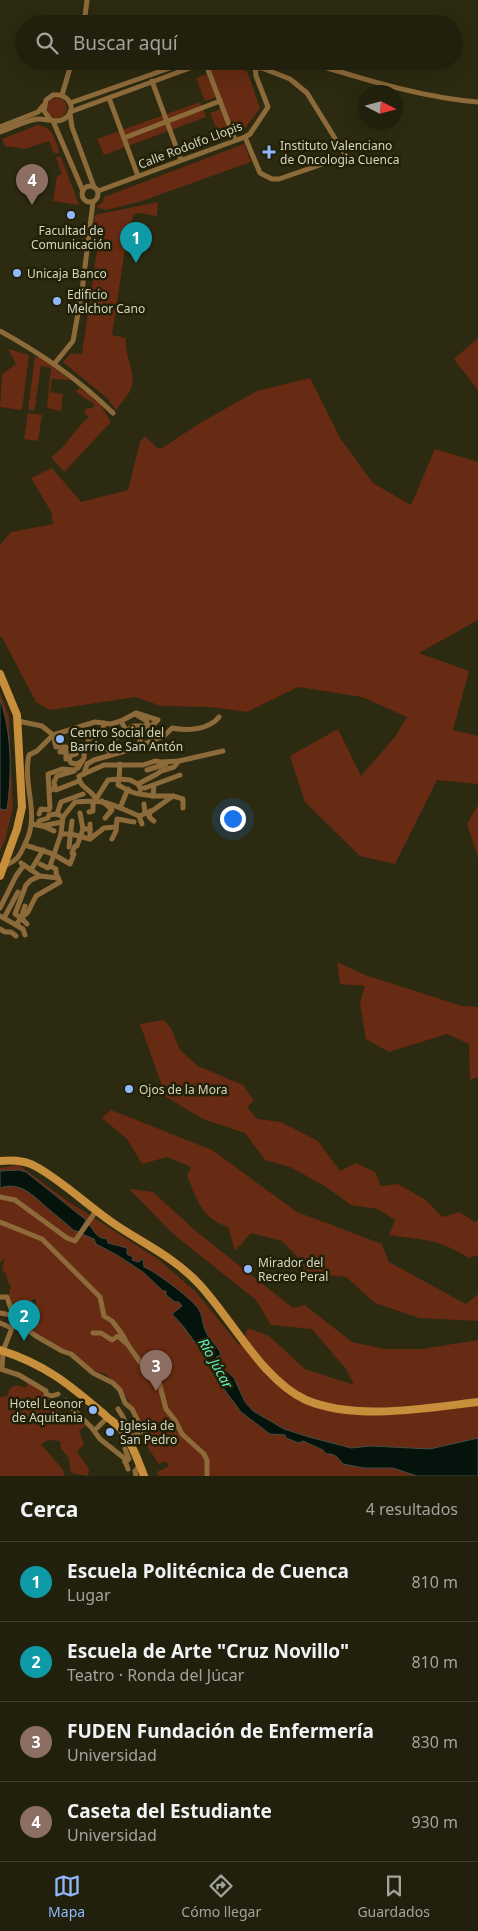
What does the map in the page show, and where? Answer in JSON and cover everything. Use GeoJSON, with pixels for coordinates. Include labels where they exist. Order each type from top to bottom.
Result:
{"type":"FeatureCollection","features":[{"type":"Feature","properties":{"kind":"main road"},"geometry":{"type":"LineString","coordinates":[[0,674],[15,706],[18,721],[22,812],[0,876]]}},
{"type":"Feature","properties":{"kind":"main road"},"geometry":{"type":"LineString","coordinates":[[0,1161],[16,1160],[37,1167],[96,1211],[164,1254],[190,1275],[206,1292],[264,1366],[282,1385],[297,1395],[328,1406],[375,1411],[406,1410],[478,1402]]}},
{"type":"Feature","properties":{"kind":"main road"},"geometry":{"type":"LineString","coordinates":[[2,1351],[29,1360],[56,1375],[108,1417],[121,1429],[144,1476]]}},
{"type":"Feature","properties":{"kind":"street"},"geometry":{"type":"LineString","coordinates":[[85,15],[87,0]]}},
{"type":"Feature","properties":{"kind":"street"},"geometry":{"type":"LineString","coordinates":[[62,95],[69,70]]}},
{"type":"Feature","properties":{"kind":"street"},"geometry":{"type":"LineString","coordinates":[[70,103],[164,70]]}},
{"type":"Feature","properties":{"kind":"street"},"geometry":{"type":"LineString","coordinates":[[0,132],[37,119],[62,121],[70,113],[184,70]]}},
{"type":"Feature","properties":{"kind":"street"},"geometry":{"type":"LineString","coordinates":[[210,70],[235,140]]}},
{"type":"Feature","properties":{"kind":"street","name":"Calle Rodolfo Llopis"},"geometry":{"type":"LineString","coordinates":[[96,189],[138,176],[250,134],[268,107],[255,70]]}},
{"type":"Feature","properties":{"kind":"street"},"geometry":{"type":"LineString","coordinates":[[245,137],[260,173],[272,179],[279,179],[346,156],[307,93],[290,79],[267,70]]}},
{"type":"Feature","properties":{"kind":"street"},"geometry":{"type":"LineString","coordinates":[[335,70],[418,94],[450,100],[478,102]]}},
{"type":"Feature","properties":{"kind":"street"},"geometry":{"type":"LineString","coordinates":[[152,81],[181,160]]}},
{"type":"Feature","properties":{"kind":"street"},"geometry":{"type":"LineString","coordinates":[[55,363],[73,341],[82,291],[93,202],[98,198],[72,127],[70,103],[62,95]]}},
{"type":"Feature","properties":{"kind":"street"},"geometry":{"type":"LineString","coordinates":[[0,127],[38,112],[51,96],[62,95]]}},
{"type":"Feature","properties":{"kind":"street"},"geometry":{"type":"LineString","coordinates":[[109,98],[138,176]]}},
{"type":"Feature","properties":{"kind":"street"},"geometry":{"type":"LineString","coordinates":[[124,138],[220,101]]}},
{"type":"Feature","properties":{"kind":"street"},"geometry":{"type":"LineString","coordinates":[[44,104],[45,113],[52,120],[83,191],[83,197],[85,200],[93,202]]}},
{"type":"Feature","properties":{"kind":"street"},"geometry":{"type":"LineString","coordinates":[[83,191],[89,186],[96,189]]}},
{"type":"Feature","properties":{"kind":"street"},"geometry":{"type":"LineString","coordinates":[[0,331],[55,363],[87,388],[113,413]]}},
{"type":"Feature","properties":{"kind":"street"},"geometry":{"type":"LineString","coordinates":[[132,713],[147,721],[151,730],[143,732],[139,744]]}},
{"type":"Feature","properties":{"kind":"street"},"geometry":{"type":"LineString","coordinates":[[4,866],[17,860],[31,832],[32,806],[27,777],[29,755],[37,751],[53,735],[95,722],[111,724],[121,721],[132,713],[146,715],[158,720],[149,726],[134,726],[114,739],[115,744]]}},
{"type":"Feature","properties":{"kind":"street"},"geometry":{"type":"LineString","coordinates":[[105,818],[112,810],[80,784],[87,764],[94,760],[123,753],[164,736],[172,728],[185,731],[211,724],[219,717]]}},
{"type":"Feature","properties":{"kind":"street"},"geometry":{"type":"LineString","coordinates":[[18,721],[42,726],[53,735],[56,747],[65,750],[66,759],[69,759],[71,763],[77,764],[84,760],[90,762]]}},
{"type":"Feature","properties":{"kind":"street"},"geometry":{"type":"LineString","coordinates":[[121,721],[127,732],[133,736]]}},
{"type":"Feature","properties":{"kind":"street"},"geometry":{"type":"LineString","coordinates":[[49,814],[52,789],[57,776],[78,768],[84,760],[84,747],[89,744],[88,739],[103,733],[104,723]]}},
{"type":"Feature","properties":{"kind":"street"},"geometry":{"type":"LineString","coordinates":[[69,759],[70,756],[76,754],[77,749]]}},
{"type":"Feature","properties":{"kind":"street"},"geometry":{"type":"LineString","coordinates":[[107,749],[110,752],[123,753]]}},
{"type":"Feature","properties":{"kind":"street"},"geometry":{"type":"LineString","coordinates":[[52,789],[56,790],[65,786],[104,765],[143,765],[155,761],[171,762],[223,751]]}},
{"type":"Feature","properties":{"kind":"street"},"geometry":{"type":"LineString","coordinates":[[120,764],[118,785],[128,789],[133,794],[165,770],[174,767],[179,761]]}},
{"type":"Feature","properties":{"kind":"street"},"geometry":{"type":"LineString","coordinates":[[147,770],[171,762]]}},
{"type":"Feature","properties":{"kind":"street"},"geometry":{"type":"LineString","coordinates":[[52,789],[48,774],[62,769],[73,770],[81,777]]}},
{"type":"Feature","properties":{"kind":"street"},"geometry":{"type":"LineString","coordinates":[[164,780],[165,770]]}},
{"type":"Feature","properties":{"kind":"street"},"geometry":{"type":"LineString","coordinates":[[139,789],[180,775]]}},
{"type":"Feature","properties":{"kind":"street"},"geometry":{"type":"LineString","coordinates":[[88,812],[93,811],[93,804],[99,800],[108,780],[119,779],[130,780],[139,789],[153,796],[173,796],[184,799],[183,808]]}},
{"type":"Feature","properties":{"kind":"street"},"geometry":{"type":"LineString","coordinates":[[100,782],[105,786]]}},
{"type":"Feature","properties":{"kind":"street"},"geometry":{"type":"LineString","coordinates":[[153,796],[154,785]]}},
{"type":"Feature","properties":{"kind":"street"},"geometry":{"type":"LineString","coordinates":[[65,786],[72,798]]}},
{"type":"Feature","properties":{"kind":"street"},"geometry":{"type":"LineString","coordinates":[[120,808],[126,803],[128,789]]}},
{"type":"Feature","properties":{"kind":"street"},"geometry":{"type":"LineString","coordinates":[[40,824],[48,818],[49,814],[61,802],[82,794]]}},
{"type":"Feature","properties":{"kind":"street"},"geometry":{"type":"LineString","coordinates":[[139,816],[173,796]]}},
{"type":"Feature","properties":{"kind":"street"},"geometry":{"type":"LineString","coordinates":[[72,798],[112,803],[139,816],[142,824]]}},
{"type":"Feature","properties":{"kind":"street"},"geometry":{"type":"LineString","coordinates":[[50,866],[61,834],[63,819],[72,798]]}},
{"type":"Feature","properties":{"kind":"street"},"geometry":{"type":"LineString","coordinates":[[57,814],[61,802]]}},
{"type":"Feature","properties":{"kind":"street"},"geometry":{"type":"LineString","coordinates":[[144,804],[154,821]]}},
{"type":"Feature","properties":{"kind":"street"},"geometry":{"type":"LineString","coordinates":[[80,813],[90,839]]}},
{"type":"Feature","properties":{"kind":"street"},"geometry":{"type":"LineString","coordinates":[[40,824],[39,814],[57,814],[63,819]]}},
{"type":"Feature","properties":{"kind":"street"},"geometry":{"type":"LineString","coordinates":[[32,824],[63,819]]}},
{"type":"Feature","properties":{"kind":"street"},"geometry":{"type":"LineString","coordinates":[[112,839],[116,831],[117,819],[134,822]]}},
{"type":"Feature","properties":{"kind":"street"},"geometry":{"type":"LineString","coordinates":[[40,824],[54,831]]}},
{"type":"Feature","properties":{"kind":"street"},"geometry":{"type":"LineString","coordinates":[[68,847],[72,824],[77,829],[86,827]]}},
{"type":"Feature","properties":{"kind":"street"},"geometry":{"type":"LineString","coordinates":[[25,844],[53,854],[70,864],[75,846],[77,846],[86,827]]}},
{"type":"Feature","properties":{"kind":"street"},"geometry":{"type":"LineString","coordinates":[[61,834],[70,834],[90,839],[104,828],[115,827]]}},
{"type":"Feature","properties":{"kind":"street"},"geometry":{"type":"LineString","coordinates":[[31,870],[43,850]]}},
{"type":"Feature","properties":{"kind":"street"},"geometry":{"type":"LineString","coordinates":[[17,860],[37,877],[59,880]]}},
{"type":"Feature","properties":{"kind":"street"},"geometry":{"type":"LineString","coordinates":[[40,864],[56,869],[59,880]]}},
{"type":"Feature","properties":{"kind":"street"},"geometry":{"type":"LineString","coordinates":[[0,908],[16,876],[24,865]]}},
{"type":"Feature","properties":{"kind":"street"},"geometry":{"type":"LineString","coordinates":[[27,924],[15,914],[26,885],[37,877]]}},
{"type":"Feature","properties":{"kind":"street"},"geometry":{"type":"LineString","coordinates":[[16,925],[28,912],[36,896],[59,880]]}},
{"type":"Feature","properties":{"kind":"street"},"geometry":{"type":"LineString","coordinates":[[18,892],[2,917],[23,929],[24,934]]}},
{"type":"Feature","properties":{"kind":"street"},"geometry":{"type":"LineString","coordinates":[[21,918],[25,906]]}},
{"type":"Feature","properties":{"kind":"street"},"geometry":{"type":"LineString","coordinates":[[0,929],[5,932],[11,932],[16,936]]}},
{"type":"Feature","properties":{"kind":"street"},"geometry":{"type":"LineString","coordinates":[[0,1197],[16,1200],[66,1238],[76,1240],[96,1211]]}},
{"type":"Feature","properties":{"kind":"street"},"geometry":{"type":"LineString","coordinates":[[0,1222],[42,1239],[100,1297],[104,1316],[112,1321],[128,1345]]}},
{"type":"Feature","properties":{"kind":"street"},"geometry":{"type":"LineString","coordinates":[[0,1296],[7,1298],[13,1315]]}},
{"type":"Feature","properties":{"kind":"street"},"geometry":{"type":"LineString","coordinates":[[0,1313],[26,1320],[29,1331],[62,1351],[72,1354],[93,1372],[113,1383],[120,1390],[147,1439]]}},
{"type":"Feature","properties":{"kind":"street"},"geometry":{"type":"LineString","coordinates":[[0,1324],[12,1328],[2,1351],[1,1369],[19,1375],[52,1396],[58,1394],[53,1392]]}},
{"type":"Feature","properties":{"kind":"street"},"geometry":{"type":"LineString","coordinates":[[94,1333],[100,1333],[112,1341],[118,1336],[159,1382],[166,1409],[175,1420],[182,1434],[204,1454],[207,1460],[207,1476]]}},
{"type":"Feature","properties":{"kind":"street"},"geometry":{"type":"LineString","coordinates":[[71,1407],[100,1439],[124,1458],[128,1468]]}},
{"type":"Feature","properties":{"kind":"street"},"geometry":{"type":"LineString","coordinates":[[118,1409],[124,1417],[126,1454],[129,1459],[125,1462]]}},
{"type":"Feature","properties":{"kind":"street"},"geometry":{"type":"LineString","coordinates":[[97,1428],[108,1417]]}},
{"type":"Feature","properties":{"kind":"street"},"geometry":{"type":"LineString","coordinates":[[126,1441],[138,1434]]}},
{"type":"Feature","properties":{"kind":"street"},"geometry":{"type":"LineString","coordinates":[[136,1476],[135,1471],[140,1466]]}},
{"type":"Feature","properties":{"kind":"shaded area"},"geometry":{"type":"Polygon","coordinates":[[[209,70],[247,71],[260,108],[244,130],[234,134],[209,70]]]}},
{"type":"Feature","properties":{"kind":"shaded area"},"geometry":{"type":"Polygon","coordinates":[[[207,74],[216,97],[205,101],[196,78],[207,74]]]}},
{"type":"Feature","properties":{"kind":"shaded area"},"geometry":{"type":"Polygon","coordinates":[[[57,98],[64,101],[67,108],[64,115],[57,118],[50,115],[47,108],[50,101],[57,98]]]}},
{"type":"Feature","properties":{"kind":"shaded area"},"geometry":{"type":"Polygon","coordinates":[[[200,102],[206,117],[104,155],[97,139],[200,102]]]}},
{"type":"Feature","properties":{"kind":"shaded area"},"geometry":{"type":"Polygon","coordinates":[[[221,109],[230,132],[219,136],[210,113],[221,109]]]}},
{"type":"Feature","properties":{"kind":"shaded area"},"geometry":{"type":"Polygon","coordinates":[[[38,125],[44,126],[51,131],[60,153],[54,153],[49,141],[25,149],[5,146],[2,139],[38,125]]]}},
{"type":"Feature","properties":{"kind":"shaded area"},"geometry":{"type":"Polygon","coordinates":[[[244,144],[251,162],[139,202],[106,210],[96,207],[103,202],[104,197],[244,144]]]}},
{"type":"Feature","properties":{"kind":"shaded area"},"geometry":{"type":"Polygon","coordinates":[[[56,157],[61,157],[79,205],[53,201],[57,176],[62,174],[56,157]]]}},
{"type":"Feature","properties":{"kind":"shaded area"},"geometry":{"type":"Polygon","coordinates":[[[158,202],[157,216],[138,213],[133,215],[126,242],[112,335],[126,338],[133,381],[129,392],[116,410],[107,398],[63,362],[71,353],[82,354],[98,244],[91,242],[92,240],[103,243],[104,238],[97,237],[93,233],[95,215],[158,202]]]}},
{"type":"Feature","properties":{"kind":"shaded area"},"geometry":{"type":"Polygon","coordinates":[[[478,338],[478,390],[454,359],[478,338]]]}},
{"type":"Feature","properties":{"kind":"shaded area"},"geometry":{"type":"Polygon","coordinates":[[[8,349],[29,355],[22,410],[0,407],[2,374],[16,364],[8,349]]]}},
{"type":"Feature","properties":{"kind":"shaded area"},"geometry":{"type":"Polygon","coordinates":[[[35,357],[42,358],[70,380],[52,379],[50,392],[63,394],[61,411],[47,408],[51,368],[41,366],[35,407],[33,411],[28,409],[35,357]]]}},
{"type":"Feature","properties":{"kind":"shaded area"},"geometry":{"type":"Polygon","coordinates":[[[310,378],[340,438],[373,483],[411,505],[435,449],[478,462],[478,620],[419,653],[469,671],[453,730],[478,736],[478,784],[437,780],[395,864],[360,856],[305,802],[290,756],[338,729],[361,776],[394,738],[407,717],[362,697],[298,687],[247,712],[210,707],[161,706],[135,697],[50,710],[36,702],[3,639],[0,637],[0,545],[11,532],[53,524],[51,515],[53,515],[31,478],[52,468],[81,502],[128,490],[140,442],[145,436],[157,448],[162,448],[200,423],[257,391],[310,378]]]}},
{"type":"Feature","properties":{"kind":"shaded area"},"geometry":{"type":"Polygon","coordinates":[[[79,388],[99,402],[111,422],[64,472],[51,457],[62,448],[89,417],[84,413],[85,409],[93,408],[94,404],[76,392],[79,388]]]}},
{"type":"Feature","properties":{"kind":"shaded area"},"geometry":{"type":"Polygon","coordinates":[[[28,413],[42,415],[38,441],[24,439],[28,413]]]}},
{"type":"Feature","properties":{"kind":"shaded area"},"geometry":{"type":"Polygon","coordinates":[[[0,693],[9,717],[13,808],[5,840],[0,851],[0,693]]]}},
{"type":"Feature","properties":{"kind":"shaded area"},"geometry":{"type":"Polygon","coordinates":[[[478,805],[478,857],[467,824],[478,805]]]}},
{"type":"Feature","properties":{"kind":"shaded area"},"geometry":{"type":"Polygon","coordinates":[[[337,962],[365,975],[462,1006],[478,1007],[478,1077],[470,1080],[469,1044],[447,1034],[389,1052],[366,1039],[360,1003],[365,986],[340,984],[337,962]]]}},
{"type":"Feature","properties":{"kind":"shaded area"},"geometry":{"type":"Polygon","coordinates":[[[164,1020],[171,1028],[180,1050],[198,1066],[243,1085],[254,1101],[247,1107],[257,1119],[281,1122],[318,1141],[340,1171],[356,1163],[375,1172],[381,1186],[398,1184],[426,1200],[442,1217],[460,1212],[475,1222],[478,1220],[478,1255],[469,1258],[453,1249],[436,1243],[389,1235],[395,1220],[378,1209],[351,1205],[325,1186],[290,1167],[265,1160],[245,1133],[203,1119],[166,1097],[140,1024],[164,1020]]]}},
{"type":"Feature","properties":{"kind":"shaded area"},"geometry":{"type":"Polygon","coordinates":[[[111,1110],[212,1150],[297,1212],[382,1244],[389,1262],[466,1304],[478,1294],[478,1321],[419,1318],[375,1303],[346,1277],[308,1273],[295,1254],[282,1241],[251,1233],[235,1251],[228,1227],[206,1214],[198,1201],[187,1176],[191,1167],[167,1157],[142,1164],[127,1139],[102,1118],[111,1110]]]}},
{"type":"Feature","properties":{"kind":"shaded area"},"geometry":{"type":"Polygon","coordinates":[[[19,1165],[69,1202],[158,1259],[196,1292],[240,1346],[248,1328],[269,1336],[305,1369],[354,1385],[346,1369],[312,1329],[271,1325],[256,1300],[172,1233],[129,1189],[153,1192],[197,1232],[293,1308],[305,1305],[352,1342],[384,1349],[422,1349],[478,1340],[478,1476],[159,1476],[157,1472],[169,1466],[166,1461],[159,1464],[146,1445],[148,1440],[138,1416],[125,1395],[106,1374],[95,1371],[63,1349],[30,1330],[25,1321],[20,1320],[36,1309],[36,1299],[20,1308],[14,1304],[11,1305],[8,1298],[11,1285],[9,1285],[6,1274],[2,1270],[5,1258],[0,1263],[0,1168],[19,1165]]]}},
{"type":"Feature","properties":{"kind":"shaded area"},"geometry":{"type":"Polygon","coordinates":[[[28,1383],[46,1392],[45,1398],[49,1399],[65,1418],[68,1415],[73,1416],[74,1414],[86,1425],[79,1431],[84,1444],[77,1452],[89,1469],[88,1476],[71,1473],[69,1459],[61,1448],[60,1441],[48,1440],[41,1444],[63,1470],[64,1476],[0,1476],[0,1397],[7,1396],[13,1386],[26,1388],[28,1383]]]}},
{"type":"Feature","properties":{"kind":"water"},"geometry":{"type":"Polygon","coordinates":[[[0,699],[7,726],[10,754],[7,810],[0,809],[0,699]]]}},
{"type":"Feature","properties":{"kind":"water"},"geometry":{"type":"Polygon","coordinates":[[[19,1170],[26,1172],[86,1220],[79,1232],[73,1230],[28,1192],[8,1186],[0,1188],[0,1171],[19,1170]]]}},
{"type":"Feature","properties":{"kind":"water","name":"Río Júcar"},"geometry":{"type":"Polygon","coordinates":[[[89,1224],[96,1234],[101,1238],[107,1239],[108,1243],[127,1248],[127,1254],[133,1257],[132,1260],[138,1262],[143,1259],[144,1267],[172,1285],[197,1307],[206,1332],[221,1355],[216,1357],[218,1363],[234,1378],[245,1402],[253,1411],[284,1429],[351,1448],[371,1446],[430,1449],[478,1438],[478,1476],[417,1476],[393,1468],[364,1468],[343,1464],[336,1456],[326,1454],[323,1450],[303,1441],[299,1443],[286,1438],[285,1435],[270,1434],[241,1412],[221,1385],[213,1367],[172,1314],[182,1306],[179,1302],[175,1302],[166,1295],[166,1291],[163,1291],[143,1272],[96,1244],[94,1239],[82,1234],[89,1224]]]}},
{"type":"Feature","properties":{"kind":"tunnel"},"geometry":{"type":"LineString","coordinates":[[64,1398],[71,1407]]}},
{"type":"Feature","properties":{"kind":"place","name":"Instituto Valenciano de Oncologia Cuenca"},"geometry":{"type":"Point","coordinates":[269,152]}},
{"type":"Feature","properties":{"kind":"place","name":"Caseta del Estudiante"},"geometry":{"type":"Point","coordinates":[32,205]}},
{"type":"Feature","properties":{"kind":"place","name":"Facultad de Comunicación"},"geometry":{"type":"Point","coordinates":[71,215]}},
{"type":"Feature","properties":{"kind":"place","name":"Escuela Politécnica de Cuenca"},"geometry":{"type":"Point","coordinates":[136,263]}},
{"type":"Feature","properties":{"kind":"place","name":"Unicaja Banco"},"geometry":{"type":"Point","coordinates":[17,273]}},
{"type":"Feature","properties":{"kind":"place","name":"Edificio Melchor Cano"},"geometry":{"type":"Point","coordinates":[57,301]}},
{"type":"Feature","properties":{"kind":"place","name":"Centro Social del Barrio de San Antón"},"geometry":{"type":"Point","coordinates":[60,739]}},
{"type":"Feature","properties":{"kind":"place","name":"Ojos de la Mora"},"geometry":{"type":"Point","coordinates":[129,1089]}},
{"type":"Feature","properties":{"kind":"place","name":"Mirador del Recreo Peral"},"geometry":{"type":"Point","coordinates":[248,1269]}},
{"type":"Feature","properties":{"kind":"place","name":"Escuela de Arte \"Cruz Novillo\""},"geometry":{"type":"Point","coordinates":[24,1341]}},
{"type":"Feature","properties":{"kind":"place","name":"FUDEN Fundación de Enfermería"},"geometry":{"type":"Point","coordinates":[156,1391]}},
{"type":"Feature","properties":{"kind":"place","name":"Hotel Leonor de Aquitania"},"geometry":{"type":"Point","coordinates":[93,1410]}},
{"type":"Feature","properties":{"kind":"place","name":"Iglesia de San Pedro"},"geometry":{"type":"Point","coordinates":[110,1432]}}]}
